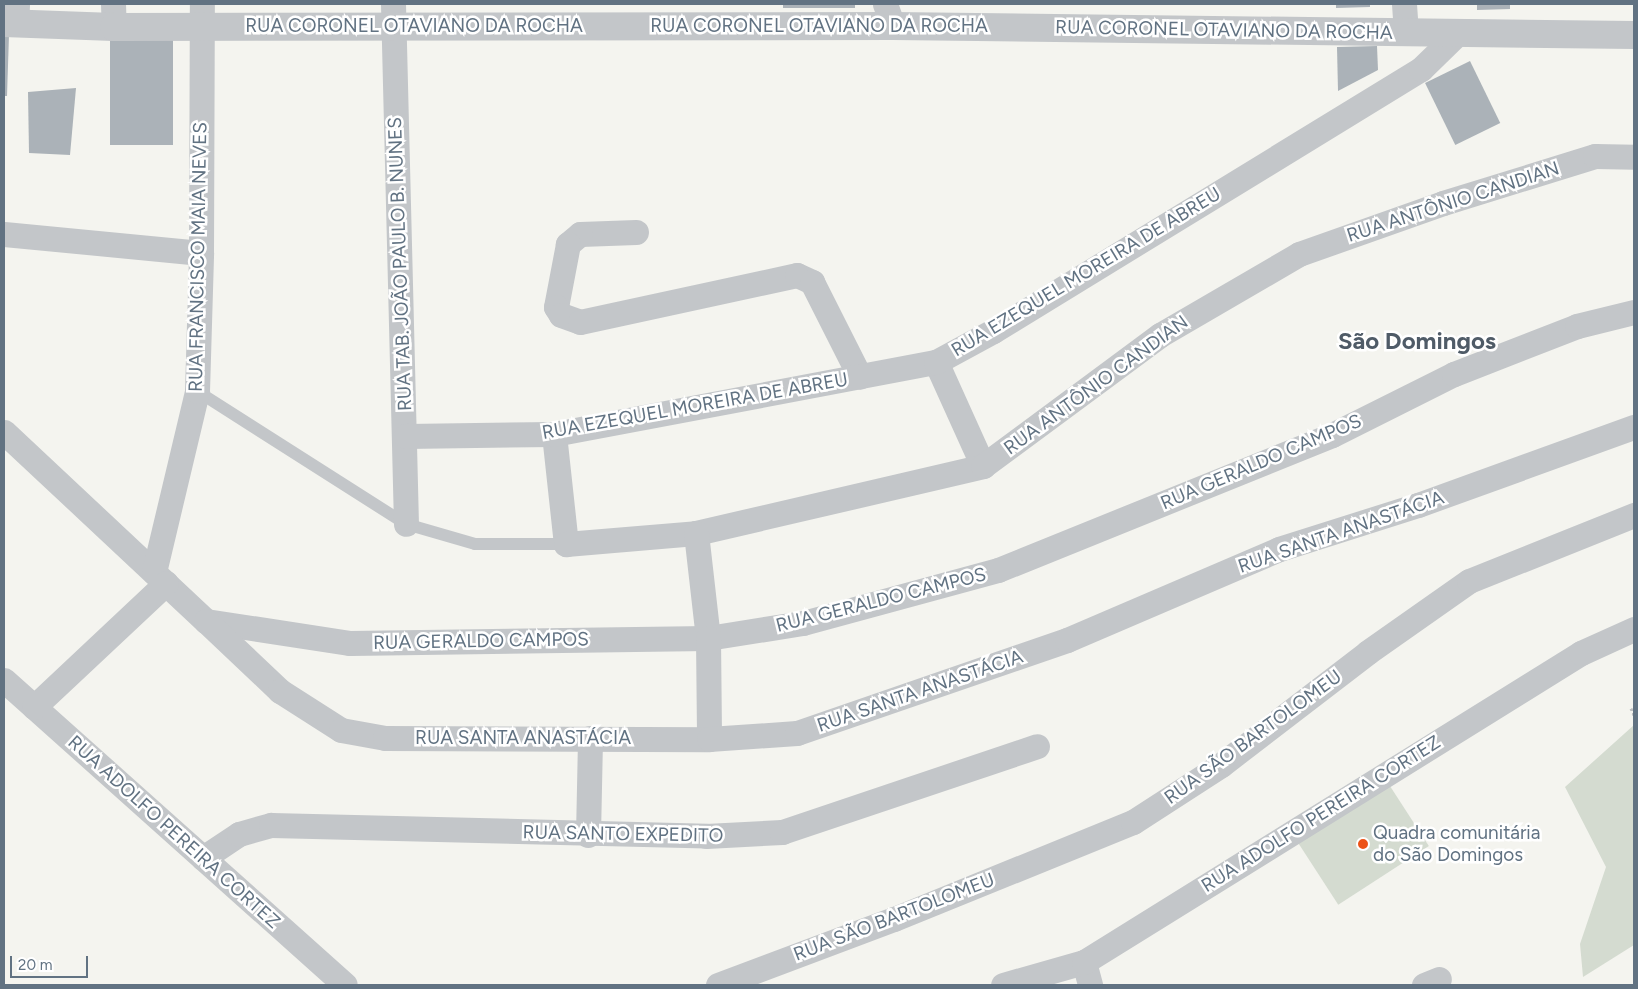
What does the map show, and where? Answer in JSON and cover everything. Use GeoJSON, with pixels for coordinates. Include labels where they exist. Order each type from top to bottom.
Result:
{"type":"FeatureCollection","features":[{"type":"Feature","properties":{"kind":"street"},"geometry":{"type":"LineString","coordinates":[[1404,4],[1406,33]]}},
{"type":"Feature","properties":{"kind":"street","name":"RUA CORONEL OTAVIANO DA ROCHA"},"geometry":{"type":"LineString","coordinates":[[12,17],[114,15],[889,15],[1406,33],[1634,35]]}},
{"type":"Feature","properties":{"kind":"street","name":"RUA FRANCISCO MAIA NEVES"},"geometry":{"type":"LineString","coordinates":[[160,578],[197,391],[201,253],[201,15]]}},
{"type":"Feature","properties":{"kind":"street","name":"RUA TAB. JOÃO PAULO B. NUNES"},"geometry":{"type":"LineString","coordinates":[[392,15],[406,436],[406,524]]}},
{"type":"Feature","properties":{"kind":"street","name":"RUA EZEQUEL MOREIRA DE ABREU"},"geometry":{"type":"LineString","coordinates":[[406,436],[554,434],[936,362],[993,331],[1421,69],[1457,34]]}},
{"type":"Feature","properties":{"kind":"street","name":"RUA ANTÔNIO CANDIAN"},"geometry":{"type":"LineString","coordinates":[[566,544],[696,533],[983,466],[1160,335],[1299,254],[1443,203],[1595,156],[1634,157]]}},
{"type":"Feature","properties":{"kind":"street"},"geometry":{"type":"LineString","coordinates":[[636,232],[580,234],[568,244],[556,307],[561,315],[580,322],[797,275],[812,282],[860,377]]}},
{"type":"Feature","properties":{"kind":"street"},"geometry":{"type":"LineString","coordinates":[[4,234],[201,253]]}},
{"type":"Feature","properties":{"kind":"street","name":"RUA GERALDO CAMPOS"},"geometry":{"type":"LineString","coordinates":[[206,621],[350,643],[708,638],[803,623],[998,570],[1332,435],[1454,374],[1577,326],[1630,315]]}},
{"type":"Feature","properties":{"kind":"street"},"geometry":{"type":"LineString","coordinates":[[936,362],[983,466]]}},
{"type":"Feature","properties":{"kind":"street","name":"RUA SANTA ANASTÁCIA"},"geometry":{"type":"LineString","coordinates":[[206,621],[280,691],[342,730],[385,738],[709,739],[797,733],[1067,640],[1280,549],[1418,505],[1634,427]]}},
{"type":"Feature","properties":{"kind":"street"},"geometry":{"type":"LineString","coordinates":[[4,432],[206,621]]}},
{"type":"Feature","properties":{"kind":"street"},"geometry":{"type":"LineString","coordinates":[[554,434],[566,544]]}},
{"type":"Feature","properties":{"kind":"street","name":"RUA SÃO BARTOLOMEU"},"geometry":{"type":"LineString","coordinates":[[718,985],[894,919],[1134,822],[1221,765],[1368,652],[1470,581],[1634,515]]}},
{"type":"Feature","properties":{"kind":"street"},"geometry":{"type":"LineString","coordinates":[[696,533],[708,638],[709,739]]}},
{"type":"Feature","properties":{"kind":"street"},"geometry":{"type":"LineString","coordinates":[[34,707],[160,578]]}},
{"type":"Feature","properties":{"kind":"street","name":"RUA ADOLFO PEREIRA CORTEZ"},"geometry":{"type":"LineString","coordinates":[[1003,985],[1087,974],[1581,652],[1634,629]]}},
{"type":"Feature","properties":{"kind":"street","name":"RUA ADOLFO PEREIRA CORTEZ"},"geometry":{"type":"LineString","coordinates":[[4,680],[345,985]]}},
{"type":"Feature","properties":{"kind":"street"},"geometry":{"type":"LineString","coordinates":[[588,835],[590,738]]}},
{"type":"Feature","properties":{"kind":"street","name":"RUA SANTO EXPEDITO"},"geometry":{"type":"LineString","coordinates":[[203,858],[240,834],[271,825],[588,835],[706,836],[782,832],[1037,746]]}},
{"type":"Feature","properties":{"kind":"lane"},"geometry":{"type":"LineString","coordinates":[[197,391],[406,524],[475,544],[566,544]]}},
{"type":"Feature","properties":{"kind":"path"},"geometry":{"type":"LineString","coordinates":[[1631,708],[1634,715]]}},
{"type":"Feature","properties":{"kind":"shaded area"},"geometry":{"type":"Polygon","coordinates":[[[1634,725],[1634,945],[1583,977],[1580,944],[1606,867],[1565,787],[1634,725]]]}},
{"type":"Feature","properties":{"kind":"shaded area","name":"Quadra comunitária do São Domingos"},"geometry":{"type":"Polygon","coordinates":[[[1388,783],[1429,846],[1338,905],[1297,842],[1388,783]]]}},
{"type":"Feature","properties":{"kind":"building"},"geometry":{"type":"Polygon","coordinates":[[[783,4],[855,4],[855,8],[783,8],[783,4]]]}},
{"type":"Feature","properties":{"kind":"building"},"geometry":{"type":"Polygon","coordinates":[[[1336,4],[1370,4],[1370,7],[1336,8],[1336,4]]]}},
{"type":"Feature","properties":{"kind":"building"},"geometry":{"type":"Polygon","coordinates":[[[1477,4],[1510,4],[1510,9],[1477,10],[1477,4]]]}},
{"type":"Feature","properties":{"kind":"building"},"geometry":{"type":"Polygon","coordinates":[[[4,35],[9,35],[7,96],[4,96],[4,35]]]}},
{"type":"Feature","properties":{"kind":"building"},"geometry":{"type":"Polygon","coordinates":[[[110,39],[173,39],[173,145],[110,145],[110,39]]]}},
{"type":"Feature","properties":{"kind":"building"},"geometry":{"type":"Polygon","coordinates":[[[1377,46],[1378,70],[1338,91],[1337,47],[1377,46]]]}},
{"type":"Feature","properties":{"kind":"building"},"geometry":{"type":"Polygon","coordinates":[[[1470,61],[1500,123],[1455,145],[1425,83],[1470,61]]]}},
{"type":"Feature","properties":{"kind":"building"},"geometry":{"type":"Polygon","coordinates":[[[76,88],[70,155],[29,153],[28,92],[76,88]]]}},
{"type":"Feature","properties":{"kind":"place","name":"Quadra comunitária do São Domingos"},"geometry":{"type":"Point","coordinates":[1363,844]}},
{"type":"Feature","properties":{"kind":"district","name":"São Domingos"},"geometry":{"type":"Point","coordinates":[1417,341]}}]}
